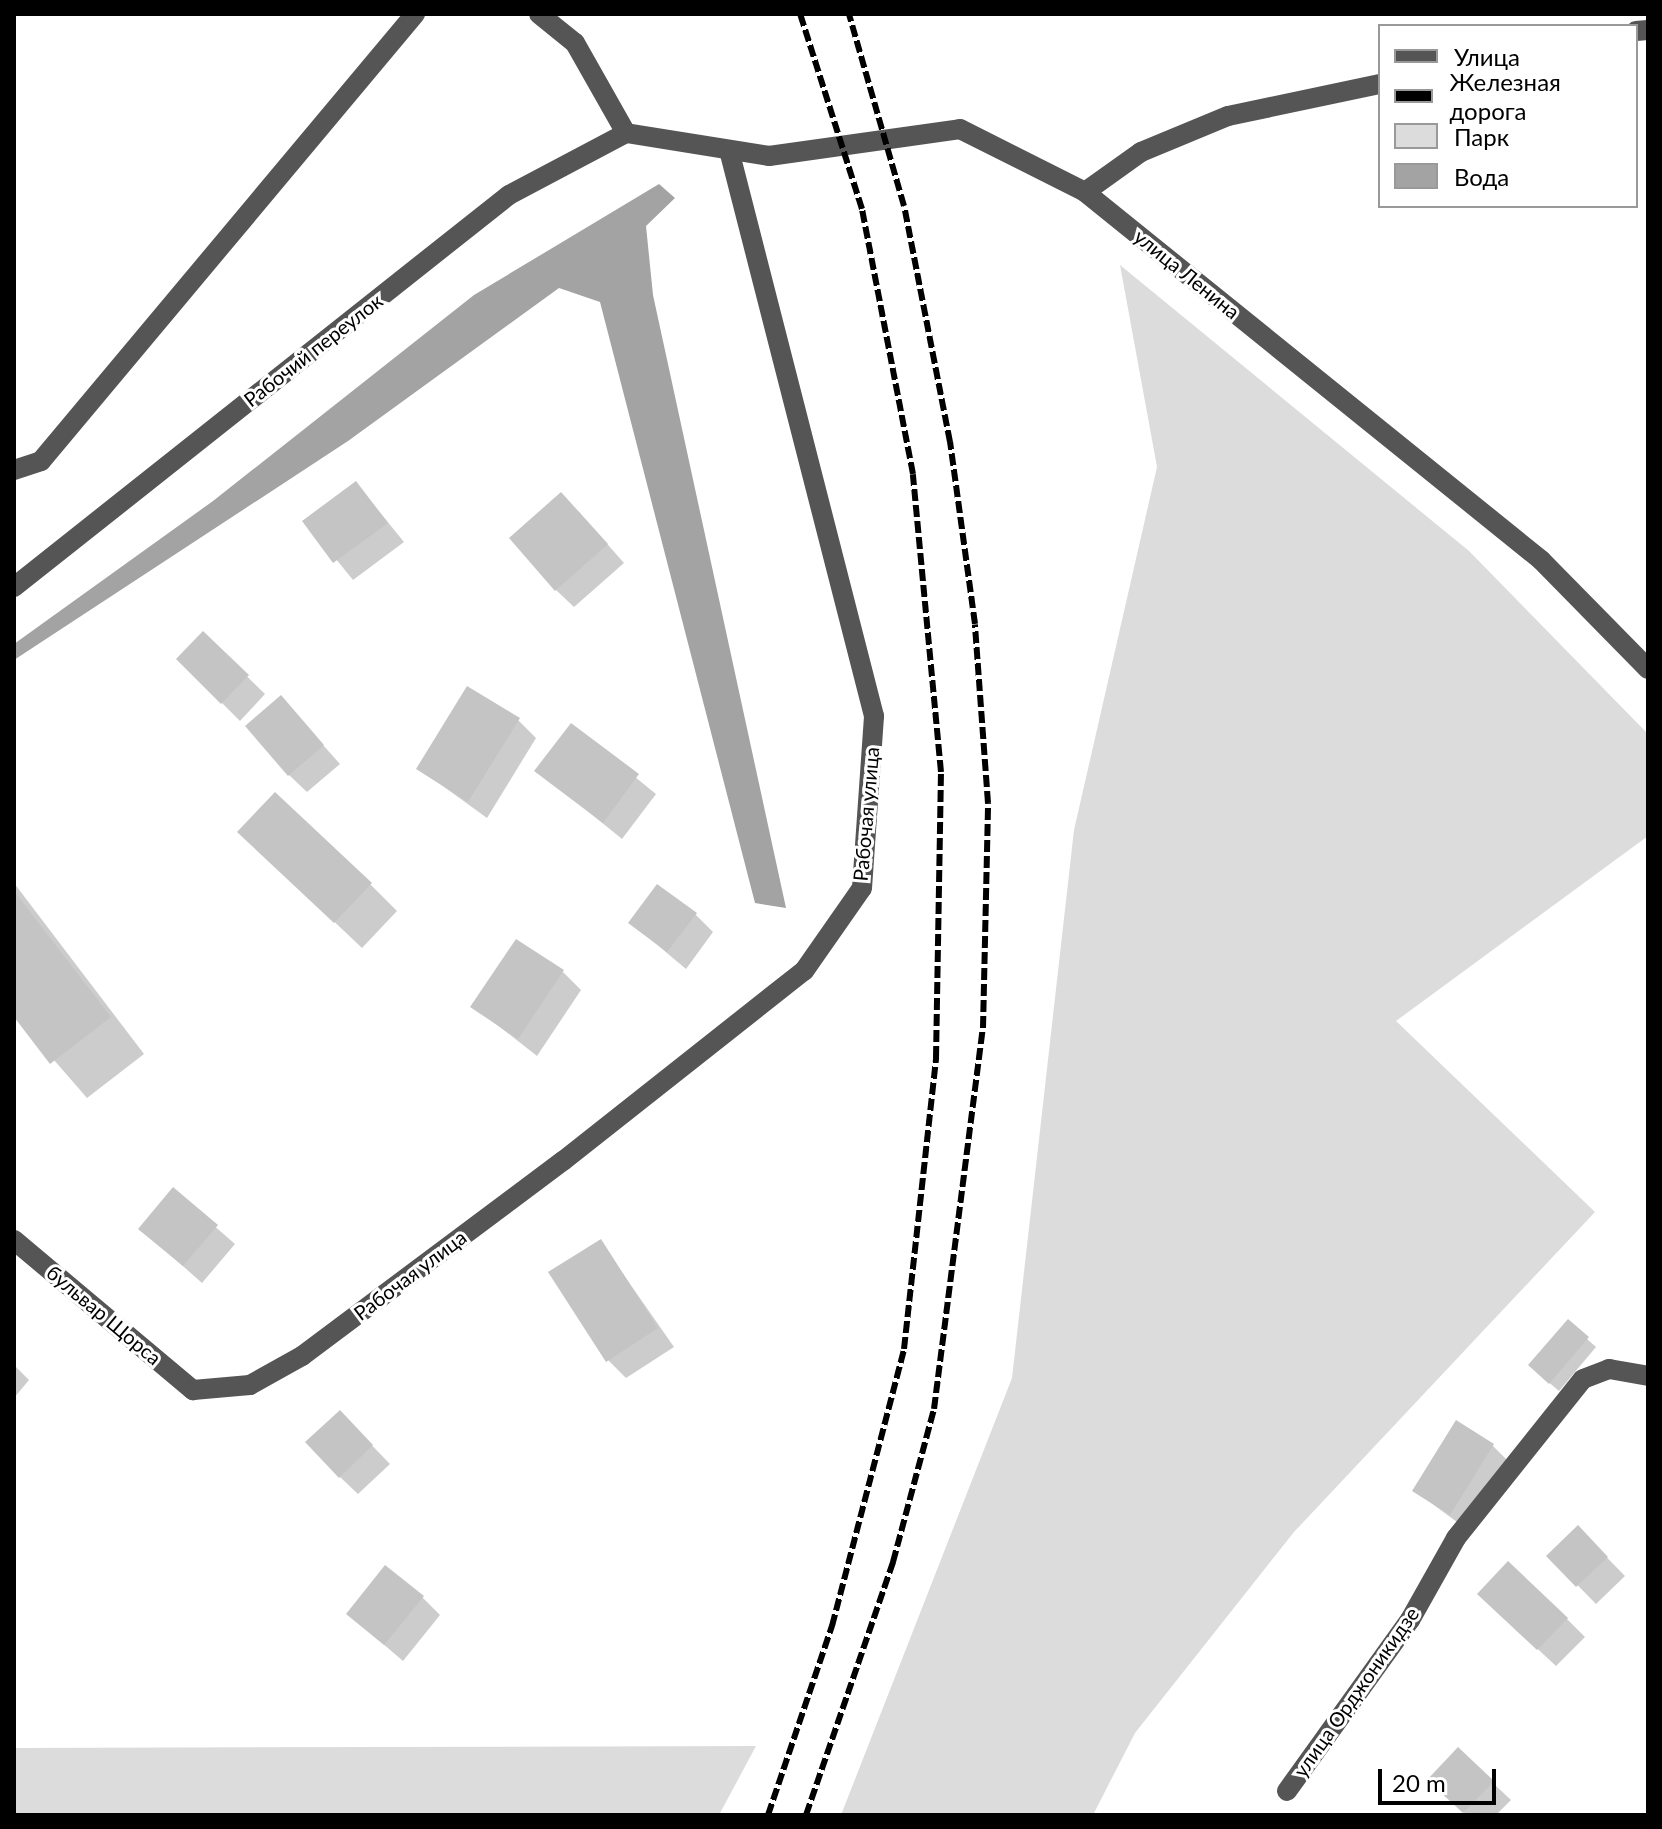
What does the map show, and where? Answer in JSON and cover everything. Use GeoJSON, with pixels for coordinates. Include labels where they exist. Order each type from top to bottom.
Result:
{"type":"FeatureCollection","features":[{"type":"Feature","properties":{"kind":"street"},"geometry":{"type":"LineString","coordinates":[[14,470],[41,461],[415,14]]}},
{"type":"Feature","properties":{"kind":"street"},"geometry":{"type":"LineString","coordinates":[[539,14],[575,43],[626,133]]}},
{"type":"Feature","properties":{"kind":"street"},"geometry":{"type":"LineString","coordinates":[[1085,192],[1141,152],[1228,116],[1378,84]]}},
{"type":"Feature","properties":{"kind":"street","name":"улица Ленина"},"geometry":{"type":"LineString","coordinates":[[626,133],[769,156],[960,129],[1085,192],[1541,560],[1648,669]]}},
{"type":"Feature","properties":{"kind":"street","name":"Рабочий переулок"},"geometry":{"type":"LineString","coordinates":[[14,587],[509,195],[626,133]]}},
{"type":"Feature","properties":{"kind":"street","name":"Рабочая улица"},"geometry":{"type":"LineString","coordinates":[[193,1390],[250,1385],[302,1356],[551,1170],[804,971],[862,888],[874,716],[729,150]]}},
{"type":"Feature","properties":{"kind":"street","name":"бульвар Щорса"},"geometry":{"type":"LineString","coordinates":[[14,1240],[193,1390]]}},
{"type":"Feature","properties":{"kind":"street","name":"улица Орджоникидзе"},"geometry":{"type":"LineString","coordinates":[[1287,1791],[1410,1620],[1456,1538],[1583,1379],[1609,1369],[1648,1376]]}},
{"type":"Feature","properties":{"kind":"green space"},"geometry":{"type":"Polygon","coordinates":[[[1120,265],[1469,551],[1648,734],[1648,836],[1396,1021],[1595,1212],[1294,1532],[1135,1733],[1093,1815],[841,1815],[1012,1378],[1074,830],[1157,467],[1120,265]]]}},
{"type":"Feature","properties":{"kind":"green space"},"geometry":{"type":"Polygon","coordinates":[[[756,1746],[719,1815],[14,1815],[14,1748],[756,1746]]]}},
{"type":"Feature","properties":{"kind":"water"},"geometry":{"type":"Polygon","coordinates":[[[659,184],[675,198],[646,226],[653,295],[786,908],[755,903],[600,302],[559,288],[348,441],[14,660],[14,644],[213,501],[474,295],[659,184]]]}},
{"type":"Feature","properties":{"kind":"building"},"geometry":{"type":"Polygon","coordinates":[[[356,481],[388,523],[333,563],[302,521],[356,481]]]}},
{"type":"Feature","properties":{"kind":"building"},"geometry":{"type":"Polygon","coordinates":[[[561,492],[608,544],[555,591],[509,538],[561,492]]]}},
{"type":"Feature","properties":{"kind":"building"},"geometry":{"type":"Polygon","coordinates":[[[203,631],[249,675],[221,704],[176,659],[203,631]]]}},
{"type":"Feature","properties":{"kind":"building"},"geometry":{"type":"Polygon","coordinates":[[[467,686],[520,718],[468,802],[416,769],[467,686]]]}},
{"type":"Feature","properties":{"kind":"building"},"geometry":{"type":"Polygon","coordinates":[[[281,695],[324,745],[288,776],[245,726],[281,695]]]}},
{"type":"Feature","properties":{"kind":"building"},"geometry":{"type":"Polygon","coordinates":[[[571,723],[639,774],[603,823],[534,771],[571,723]]]}},
{"type":"Feature","properties":{"kind":"building"},"geometry":{"type":"Polygon","coordinates":[[[275,792],[372,883],[334,923],[237,832],[275,792]]]}},
{"type":"Feature","properties":{"kind":"building"},"geometry":{"type":"Polygon","coordinates":[[[657,884],[697,913],[667,952],[628,923],[657,884]]]}},
{"type":"Feature","properties":{"kind":"building"},"geometry":{"type":"Polygon","coordinates":[[[14,891],[111,1017],[50,1064],[14,1017],[14,891]]]}},
{"type":"Feature","properties":{"kind":"building"},"geometry":{"type":"Polygon","coordinates":[[[516,939],[564,970],[518,1039],[470,1007],[516,939]]]}},
{"type":"Feature","properties":{"kind":"building"},"geometry":{"type":"Polygon","coordinates":[[[173,1187],[218,1225],[183,1266],[138,1229],[173,1187]]]}},
{"type":"Feature","properties":{"kind":"building"},"geometry":{"type":"Polygon","coordinates":[[[601,1239],[658,1328],[606,1362],[548,1272],[601,1239]]]}},
{"type":"Feature","properties":{"kind":"building"},"geometry":{"type":"Polygon","coordinates":[[[1568,1319],[1589,1337],[1549,1384],[1528,1365],[1568,1319]]]}},
{"type":"Feature","properties":{"kind":"building"},"geometry":{"type":"Polygon","coordinates":[[[340,1410],[373,1445],[339,1478],[305,1442],[340,1410]]]}},
{"type":"Feature","properties":{"kind":"building"},"geometry":{"type":"Polygon","coordinates":[[[1456,1420],[1494,1444],[1450,1515],[1412,1491],[1456,1420]]]}},
{"type":"Feature","properties":{"kind":"building"},"geometry":{"type":"Polygon","coordinates":[[[1578,1525],[1608,1557],[1576,1587],[1546,1556],[1578,1525]]]}},
{"type":"Feature","properties":{"kind":"building"},"geometry":{"type":"Polygon","coordinates":[[[1508,1561],[1568,1618],[1537,1650],[1477,1594],[1508,1561]]]}},
{"type":"Feature","properties":{"kind":"building"},"geometry":{"type":"Polygon","coordinates":[[[385,1565],[424,1596],[384,1645],[346,1614],[385,1565]]]}},
{"type":"Feature","properties":{"kind":"building"},"geometry":{"type":"Polygon","coordinates":[[[1458,1747],[1494,1781],[1463,1813],[1427,1780],[1458,1747]]]}},
{"type":"Feature","properties":{"kind":"railway"},"geometry":{"type":"LineString","coordinates":[[768,1815],[832,1626],[904,1349],[936,1058],[941,772],[913,474],[862,209],[800,14]]}},
{"type":"Feature","properties":{"kind":"railway"},"geometry":{"type":"LineString","coordinates":[[806,1815],[893,1562],[934,1409],[983,1028],[988,803],[975,624],[950,442],[904,206],[849,14]]}}]}
